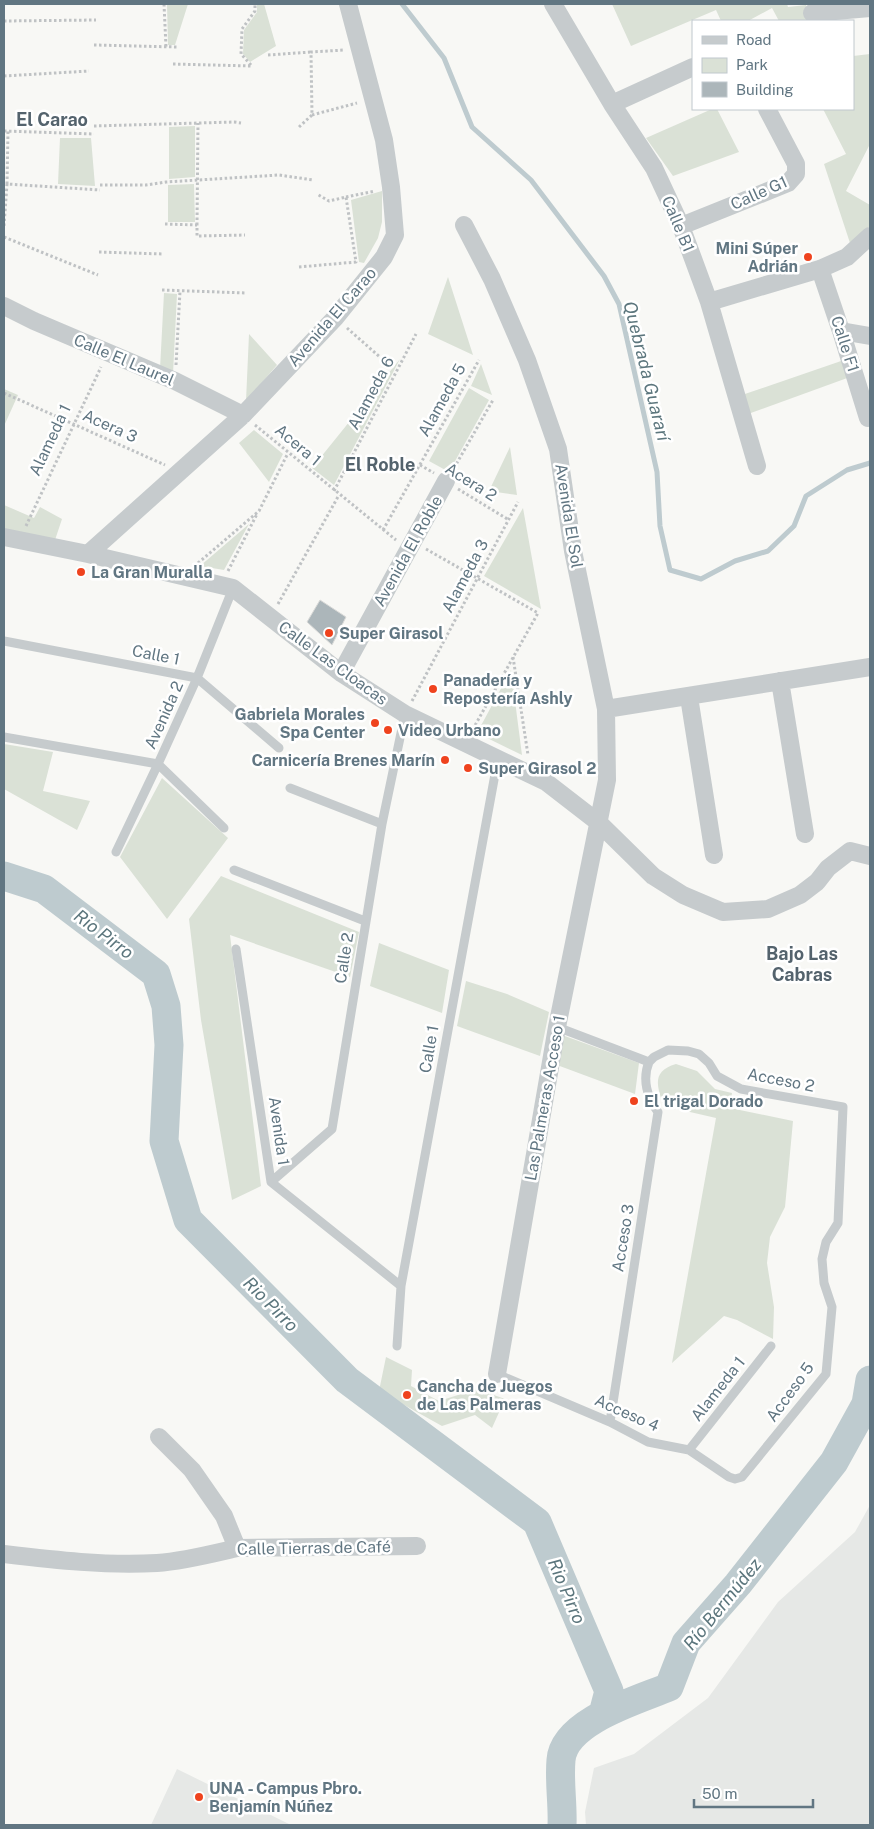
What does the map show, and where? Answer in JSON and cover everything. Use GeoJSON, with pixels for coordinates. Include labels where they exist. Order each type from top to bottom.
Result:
{"type":"FeatureCollection","features":[{"type":"Feature","properties":{"kind":"street","name":"Avenida El Carao"},"geometry":{"type":"LineString","coordinates":[[88,554],[243,415],[335,318],[384,258],[395,235],[391,187],[384,140],[348,4]]}},
{"type":"Feature","properties":{"kind":"street","name":"Calle B1"},"geometry":{"type":"LineString","coordinates":[[553,4],[612,104],[654,168],[681,226],[709,302],[757,466]]}},
{"type":"Feature","properties":{"kind":"street"},"geometry":{"type":"LineString","coordinates":[[812,13],[860,7]]}},
{"type":"Feature","properties":{"kind":"street"},"geometry":{"type":"LineString","coordinates":[[612,104],[692,67]]}},
{"type":"Feature","properties":{"kind":"street","name":"Calle G1"},"geometry":{"type":"LineString","coordinates":[[681,226],[788,183],[796,174],[796,164],[768,110]]}},
{"type":"Feature","properties":{"kind":"street","name":"Avenida El Sol"},"geometry":{"type":"LineString","coordinates":[[464,225],[492,278],[527,360],[558,449],[573,551],[606,709],[607,780],[599,823]]}},
{"type":"Feature","properties":{"kind":"street"},"geometry":{"type":"LineString","coordinates":[[709,302],[820,269],[847,257],[870,236]]}},
{"type":"Feature","properties":{"kind":"street","name":"Calle F1"},"geometry":{"type":"LineString","coordinates":[[820,269],[842,330],[868,418]]}},
{"type":"Feature","properties":{"kind":"street","name":"Calle El Laurel"},"geometry":{"type":"LineString","coordinates":[[4,306],[175,381],[243,415]]}},
{"type":"Feature","properties":{"kind":"street"},"geometry":{"type":"LineString","coordinates":[[842,330],[870,336]]}},
{"type":"Feature","properties":{"kind":"street","name":"Avenida El Roble"},"geometry":{"type":"LineString","coordinates":[[341,673],[446,481]]}},
{"type":"Feature","properties":{"kind":"street","name":"Calle Las Cloacas"},"geometry":{"type":"LineString","coordinates":[[11,539],[88,554],[227,586],[341,673],[405,714],[498,757],[546,782],[599,823],[652,876],[683,895],[722,912],[768,909],[800,895],[817,882],[838,859],[850,851],[867,855]]}},
{"type":"Feature","properties":{"kind":"street"},"geometry":{"type":"LineString","coordinates":[[606,709],[870,667]]}},
{"type":"Feature","properties":{"kind":"street"},"geometry":{"type":"LineString","coordinates":[[780,681],[805,834]]}},
{"type":"Feature","properties":{"kind":"street"},"geometry":{"type":"LineString","coordinates":[[689,697],[714,855]]}},
{"type":"Feature","properties":{"kind":"street","name":"Las Palmeras Acceso 1"},"geometry":{"type":"LineString","coordinates":[[497,1374],[557,1027],[599,823]]}},
{"type":"Feature","properties":{"kind":"street"},"geometry":{"type":"LineString","coordinates":[[159,1437],[192,1470],[224,1516],[237,1548]]}},
{"type":"Feature","properties":{"kind":"street","name":"Calle Tierras de Café"},"geometry":{"type":"LineString","coordinates":[[4,1554],[79,1563],[158,1562],[237,1548],[416,1546]]}},
{"type":"Feature","properties":{"kind":"lane","name":"Avenida 2"},"geometry":{"type":"LineString","coordinates":[[116,852],[197,678],[227,586]]}},
{"type":"Feature","properties":{"kind":"lane","name":"Calle 1"},"geometry":{"type":"LineString","coordinates":[[4,642],[197,678],[279,748]]}},
{"type":"Feature","properties":{"kind":"lane","name":"Calle 2"},"geometry":{"type":"LineString","coordinates":[[271,1182],[332,1128],[382,824],[405,714]]}},
{"type":"Feature","properties":{"kind":"lane"},"geometry":{"type":"LineString","coordinates":[[4,737],[158,764],[224,828]]}},
{"type":"Feature","properties":{"kind":"lane","name":"Calle 1"},"geometry":{"type":"LineString","coordinates":[[397,1346],[401,1286],[498,757]]}},
{"type":"Feature","properties":{"kind":"lane"},"geometry":{"type":"LineString","coordinates":[[290,788],[382,824]]}},
{"type":"Feature","properties":{"kind":"lane"},"geometry":{"type":"LineString","coordinates":[[234,870],[365,921]]}},
{"type":"Feature","properties":{"kind":"lane","name":"Avenida 1"},"geometry":{"type":"LineString","coordinates":[[236,949],[271,1182],[401,1286]]}},
{"type":"Feature","properties":{"kind":"lane"},"geometry":{"type":"LineString","coordinates":[[557,1027],[649,1062]]}},
{"type":"Feature","properties":{"kind":"lane","name":"Acceso 2"},"geometry":{"type":"LineString","coordinates":[[649,1062],[654,1057],[668,1050],[688,1051],[699,1054],[709,1063],[717,1076],[741,1089],[843,1107]]}},
{"type":"Feature","properties":{"kind":"lane","name":"Acceso 3"},"geometry":{"type":"LineString","coordinates":[[610,1422],[658,1112],[652,1105],[646,1088],[649,1062]]}},
{"type":"Feature","properties":{"kind":"lane","name":"Acceso 5"},"geometry":{"type":"LineString","coordinates":[[742,1477],[826,1374],[832,1307],[824,1283],[822,1260],[826,1242],[838,1223],[843,1107]]}},
{"type":"Feature","properties":{"kind":"lane","name":"Alameda 1"},"geometry":{"type":"LineString","coordinates":[[688,1450],[771,1346]]}},
{"type":"Feature","properties":{"kind":"lane","name":"Acceso 4"},"geometry":{"type":"LineString","coordinates":[[497,1374],[610,1422],[648,1442],[688,1450],[729,1477],[742,1477]]}},
{"type":"Feature","properties":{"kind":"path"},"geometry":{"type":"LineString","coordinates":[[164,4],[166,47]]}},
{"type":"Feature","properties":{"kind":"path"},"geometry":{"type":"LineString","coordinates":[[173,64],[251,66],[241,54],[242,29],[255,11],[255,4]]}},
{"type":"Feature","properties":{"kind":"path"},"geometry":{"type":"LineString","coordinates":[[4,21],[96,20]]}},
{"type":"Feature","properties":{"kind":"path"},"geometry":{"type":"LineString","coordinates":[[94,44],[177,47]]}},
{"type":"Feature","properties":{"kind":"path"},"geometry":{"type":"LineString","coordinates":[[268,55],[359,49]]}},
{"type":"Feature","properties":{"kind":"path"},"geometry":{"type":"LineString","coordinates":[[311,52],[312,115]]}},
{"type":"Feature","properties":{"kind":"path"},"geometry":{"type":"LineString","coordinates":[[4,76],[89,71]]}},
{"type":"Feature","properties":{"kind":"path"},"geometry":{"type":"LineString","coordinates":[[299,127],[312,115],[373,98]]}},
{"type":"Feature","properties":{"kind":"path"},"geometry":{"type":"LineString","coordinates":[[94,126],[198,122],[241,123]]}},
{"type":"Feature","properties":{"kind":"path"},"geometry":{"type":"LineString","coordinates":[[198,122],[197,236],[245,235]]}},
{"type":"Feature","properties":{"kind":"path"},"geometry":{"type":"LineString","coordinates":[[4,131],[94,134]]}},
{"type":"Feature","properties":{"kind":"path"},"geometry":{"type":"LineString","coordinates":[[4,226],[8,131]]}},
{"type":"Feature","properties":{"kind":"path"},"geometry":{"type":"LineString","coordinates":[[100,185],[146,185],[279,175],[313,180]]}},
{"type":"Feature","properties":{"kind":"path"},"geometry":{"type":"LineString","coordinates":[[7,184],[100,190]]}},
{"type":"Feature","properties":{"kind":"path"},"geometry":{"type":"LineString","coordinates":[[317,194],[329,201],[391,187]]}},
{"type":"Feature","properties":{"kind":"path"},"geometry":{"type":"LineString","coordinates":[[299,267],[356,262],[346,198]]}},
{"type":"Feature","properties":{"kind":"path"},"geometry":{"type":"LineString","coordinates":[[165,224],[198,225]]}},
{"type":"Feature","properties":{"kind":"path"},"geometry":{"type":"LineString","coordinates":[[4,237],[98,274]]}},
{"type":"Feature","properties":{"kind":"path"},"geometry":{"type":"LineString","coordinates":[[99,252],[164,254]]}},
{"type":"Feature","properties":{"kind":"path"},"geometry":{"type":"LineString","coordinates":[[162,290],[246,293]]}},
{"type":"Feature","properties":{"kind":"path"},"geometry":{"type":"LineString","coordinates":[[175,381],[180,291]]}},
{"type":"Feature","properties":{"kind":"path"},"geometry":{"type":"LineString","coordinates":[[335,318],[390,366]]}},
{"type":"Feature","properties":{"kind":"path","name":"Alameda 6"},"geometry":{"type":"LineString","coordinates":[[334,491],[416,334]]}},
{"type":"Feature","properties":{"kind":"path","name":"Alameda 1"},"geometry":{"type":"LineString","coordinates":[[11,539],[74,424],[108,353]]}},
{"type":"Feature","properties":{"kind":"path","name":"Alameda 5"},"geometry":{"type":"LineString","coordinates":[[383,530],[479,360]]}},
{"type":"Feature","properties":{"kind":"path","name":"Acera 3"},"geometry":{"type":"LineString","coordinates":[[4,393],[179,471]]}},
{"type":"Feature","properties":{"kind":"path"},"geometry":{"type":"LineString","coordinates":[[446,481],[493,400]]}},
{"type":"Feature","properties":{"kind":"path","name":"Acera 1"},"geometry":{"type":"LineString","coordinates":[[243,415],[383,530],[538,613],[513,657]]}},
{"type":"Feature","properties":{"kind":"path"},"geometry":{"type":"LineString","coordinates":[[227,586],[259,511],[288,453]]}},
{"type":"Feature","properties":{"kind":"path","name":"Acera 2"},"geometry":{"type":"LineString","coordinates":[[420,465],[509,520]]}},
{"type":"Feature","properties":{"kind":"path"},"geometry":{"type":"LineString","coordinates":[[271,618],[339,495]]}},
{"type":"Feature","properties":{"kind":"path","name":"Alameda 3"},"geometry":{"type":"LineString","coordinates":[[405,714],[518,502]]}},
{"type":"Feature","properties":{"kind":"path"},"geometry":{"type":"LineString","coordinates":[[183,576],[259,511]]}},
{"type":"Feature","properties":{"kind":"path"},"geometry":{"type":"LineString","coordinates":[[466,742],[513,657]]}},
{"type":"Feature","properties":{"kind":"path"},"geometry":{"type":"LineString","coordinates":[[513,657],[531,774]]}},
{"type":"Feature","properties":{"kind":"shaded area"},"geometry":{"type":"Polygon","coordinates":[[[870,1505],[870,1825],[586,1825],[585,1812],[594,1768],[634,1754],[708,1698],[778,1602],[855,1532],[870,1505]]]}},
{"type":"Feature","properties":{"kind":"shaded area","name":"UNA - Campus Pbro. Benjamín Núñez"},"geometry":{"type":"Polygon","coordinates":[[[177,1769],[291,1825],[151,1825],[177,1769]]]}},
{"type":"Feature","properties":{"kind":"green space"},"geometry":{"type":"Polygon","coordinates":[[[167,4],[188,4],[175,45],[168,45],[167,4]]]}},
{"type":"Feature","properties":{"kind":"green space"},"geometry":{"type":"Polygon","coordinates":[[[257,4],[264,4],[276,46],[250,62],[243,54],[244,30],[257,12],[257,4]]]}},
{"type":"Feature","properties":{"kind":"green space"},"geometry":{"type":"Polygon","coordinates":[[[612,4],[787,4],[788,7],[806,5],[810,20],[778,20],[772,8],[750,20],[721,20],[716,10],[631,46],[612,4]]]}},
{"type":"Feature","properties":{"kind":"green space"},"geometry":{"type":"Polygon","coordinates":[[[870,54],[870,144],[846,191],[870,205],[870,226],[850,243],[824,164],[846,154],[824,110],[854,110],[854,56],[870,54]]]}},
{"type":"Feature","properties":{"kind":"green space"},"geometry":{"type":"Polygon","coordinates":[[[710,110],[718,110],[739,152],[673,176],[646,138],[710,110]]]}},
{"type":"Feature","properties":{"kind":"green space"},"geometry":{"type":"Polygon","coordinates":[[[195,126],[195,177],[169,179],[169,127],[195,126]]]}},
{"type":"Feature","properties":{"kind":"green space"},"geometry":{"type":"Polygon","coordinates":[[[60,138],[91,138],[95,186],[58,184],[60,138]]]}},
{"type":"Feature","properties":{"kind":"green space"},"geometry":{"type":"Polygon","coordinates":[[[194,184],[195,222],[168,222],[168,185],[194,184]]]}},
{"type":"Feature","properties":{"kind":"green space"},"geometry":{"type":"Polygon","coordinates":[[[382,191],[382,222],[378,238],[364,263],[359,262],[351,200],[382,191]]]}},
{"type":"Feature","properties":{"kind":"green space"},"geometry":{"type":"Polygon","coordinates":[[[448,277],[473,355],[428,334],[448,277]]]}},
{"type":"Feature","properties":{"kind":"green space"},"geometry":{"type":"Polygon","coordinates":[[[164,293],[177,294],[173,374],[160,369],[164,293]]]}},
{"type":"Feature","properties":{"kind":"green space"},"geometry":{"type":"Polygon","coordinates":[[[249,334],[277,365],[246,401],[249,334]]]}},
{"type":"Feature","properties":{"kind":"green space"},"geometry":{"type":"Polygon","coordinates":[[[400,359],[334,485],[312,468],[400,359]]]}},
{"type":"Feature","properties":{"kind":"green space"},"geometry":{"type":"Polygon","coordinates":[[[844,360],[850,377],[748,414],[742,395],[844,360]]]}},
{"type":"Feature","properties":{"kind":"green space"},"geometry":{"type":"Polygon","coordinates":[[[481,364],[492,395],[471,386],[481,364]]]}},
{"type":"Feature","properties":{"kind":"green space"},"geometry":{"type":"Polygon","coordinates":[[[469,388],[489,400],[449,472],[429,461],[469,388]]]}},
{"type":"Feature","properties":{"kind":"green space"},"geometry":{"type":"Polygon","coordinates":[[[4,389],[18,395],[4,426],[4,389]]]}},
{"type":"Feature","properties":{"kind":"green space"},"geometry":{"type":"Polygon","coordinates":[[[254,430],[283,454],[269,482],[239,443],[254,430]]]}},
{"type":"Feature","properties":{"kind":"green space"},"geometry":{"type":"Polygon","coordinates":[[[510,447],[517,495],[489,491],[510,447]]]}},
{"type":"Feature","properties":{"kind":"green space"},"geometry":{"type":"Polygon","coordinates":[[[4,505],[34,518],[40,507],[62,519],[55,540],[4,530],[4,505]]]}},
{"type":"Feature","properties":{"kind":"green space"},"geometry":{"type":"Polygon","coordinates":[[[523,508],[541,609],[484,576],[523,508]]]}},
{"type":"Feature","properties":{"kind":"green space"},"geometry":{"type":"Polygon","coordinates":[[[249,524],[224,570],[200,566],[249,524]]]}},
{"type":"Feature","properties":{"kind":"green space"},"geometry":{"type":"Polygon","coordinates":[[[511,670],[522,755],[477,733],[511,670]]]}},
{"type":"Feature","properties":{"kind":"green space"},"geometry":{"type":"Polygon","coordinates":[[[4,744],[53,752],[43,791],[90,801],[77,830],[4,789],[4,744]]]}},
{"type":"Feature","properties":{"kind":"green space"},"geometry":{"type":"Polygon","coordinates":[[[162,778],[228,838],[167,919],[120,857],[162,778]]]}},
{"type":"Feature","properties":{"kind":"green space"},"geometry":{"type":"Polygon","coordinates":[[[221,876],[359,932],[350,977],[230,935],[261,1186],[232,1200],[201,1020],[189,919],[221,876]]]}},
{"type":"Feature","properties":{"kind":"green space"},"geometry":{"type":"Polygon","coordinates":[[[379,943],[449,970],[442,1013],[370,986],[379,943]]]}},
{"type":"Feature","properties":{"kind":"green space"},"geometry":{"type":"Polygon","coordinates":[[[466,981],[507,994],[549,1012],[540,1056],[457,1026],[466,981]]]}},
{"type":"Feature","properties":{"kind":"green space"},"geometry":{"type":"Polygon","coordinates":[[[562,1035],[639,1063],[635,1094],[557,1065],[562,1035]]]}},
{"type":"Feature","properties":{"kind":"green space"},"geometry":{"type":"Polygon","coordinates":[[[676,1064],[697,1071],[715,1089],[732,1093],[730,1108],[793,1121],[785,1207],[770,1237],[767,1263],[774,1307],[773,1339],[737,1320],[724,1316],[672,1363],[716,1118],[664,1106],[658,1086],[659,1075],[668,1067],[676,1064]]]}},
{"type":"Feature","properties":{"kind":"green space","name":"Cancha de Juegos de Las Palmeras"},"geometry":{"type":"Polygon","coordinates":[[[386,1357],[412,1370],[411,1386],[439,1401],[477,1389],[505,1399],[492,1428],[475,1415],[442,1426],[379,1391],[386,1357]]]}},
{"type":"Feature","properties":{"kind":"building","name":"Super Girasol"},"geometry":{"type":"Polygon","coordinates":[[[320,600],[346,617],[332,645],[307,622],[320,600]]]}},
{"type":"Feature","properties":{"kind":"waterway","name":"Quebrada Guararí"},"geometry":{"type":"LineString","coordinates":[[402,4],[444,58],[472,127],[531,180],[604,276],[619,304],[657,472],[660,526],[670,570],[701,579],[735,561],[768,551],[794,526],[806,496],[847,470],[870,463]]}},
{"type":"Feature","properties":{"kind":"waterway","name":"Rio Pirro"},"geometry":{"type":"LineString","coordinates":[[4,876],[44,889],[156,974],[166,1006],[169,1045],[164,1141],[188,1220],[347,1380],[537,1522],[609,1691],[603,1714]]}},
{"type":"Feature","properties":{"kind":"waterway","name":"Río Bermúdez"},"geometry":{"type":"LineString","coordinates":[[562,1825],[561,1760],[565,1746],[588,1723],[604,1714],[669,1687],[686,1643],[738,1584],[834,1462],[866,1404],[870,1380]]}},
{"type":"Feature","properties":{"kind":"place","name":"Mini Súper Adrián"},"geometry":{"type":"Point","coordinates":[808,257]}},
{"type":"Feature","properties":{"kind":"place","name":"La Gran Muralla"},"geometry":{"type":"Point","coordinates":[81,572]}},
{"type":"Feature","properties":{"kind":"place","name":"Super Girasol"},"geometry":{"type":"Point","coordinates":[329,633]}},
{"type":"Feature","properties":{"kind":"place","name":"Panadería y Repostería Ashly"},"geometry":{"type":"Point","coordinates":[433,689]}},
{"type":"Feature","properties":{"kind":"place","name":"Gabriela Morales Spa Center"},"geometry":{"type":"Point","coordinates":[375,723]}},
{"type":"Feature","properties":{"kind":"place","name":"Video Urbano"},"geometry":{"type":"Point","coordinates":[388,730]}},
{"type":"Feature","properties":{"kind":"place","name":"Carnicería Brenes Marín"},"geometry":{"type":"Point","coordinates":[445,760]}},
{"type":"Feature","properties":{"kind":"place","name":"Super Girasol 2"},"geometry":{"type":"Point","coordinates":[468,768]}},
{"type":"Feature","properties":{"kind":"place","name":"El trigal Dorado"},"geometry":{"type":"Point","coordinates":[634,1101]}},
{"type":"Feature","properties":{"kind":"place","name":"Cancha de Juegos de Las Palmeras"},"geometry":{"type":"Point","coordinates":[407,1395]}},
{"type":"Feature","properties":{"kind":"place","name":"UNA - Campus Pbro. Benjamín Núñez"},"geometry":{"type":"Point","coordinates":[199,1797]}},
{"type":"Feature","properties":{"kind":"district","name":"El Carao"},"geometry":{"type":"Point","coordinates":[52,119]}},
{"type":"Feature","properties":{"kind":"district","name":"El Roble"},"geometry":{"type":"Point","coordinates":[380,464]}},
{"type":"Feature","properties":{"kind":"district","name":"Bajo Las Cabras"},"geometry":{"type":"Point","coordinates":[802,963]}}]}
